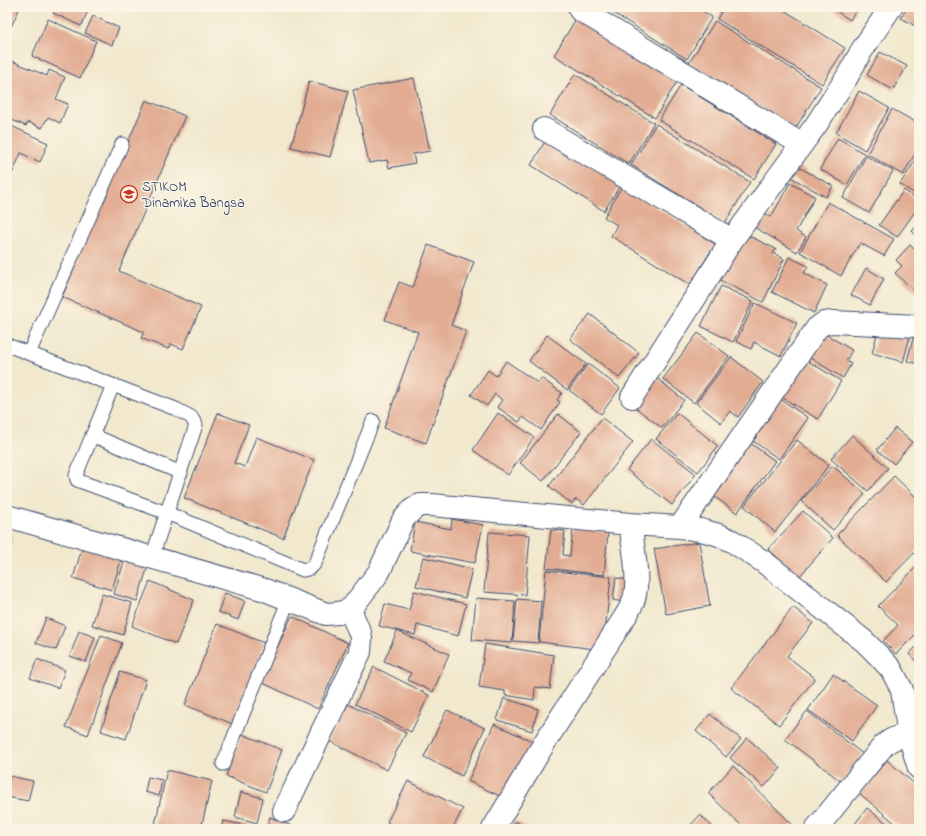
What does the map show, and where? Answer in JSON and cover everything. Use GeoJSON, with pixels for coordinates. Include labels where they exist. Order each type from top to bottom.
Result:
{"type":"FeatureCollection","features":[{"type":"Feature","properties":{"kind":"street"},"geometry":{"type":"LineString","coordinates":[[632,397],[732,240],[801,144],[816,126],[844,83],[862,50],[891,7]]}},
{"type":"Feature","properties":{"kind":"street"},"geometry":{"type":"LineString","coordinates":[[580,10],[801,144]]}},
{"type":"Feature","properties":{"kind":"street"},"geometry":{"type":"LineString","coordinates":[[544,129],[732,240]]}},
{"type":"Feature","properties":{"kind":"street"},"geometry":{"type":"LineString","coordinates":[[680,527],[816,328],[824,323],[833,322],[919,326]]}},
{"type":"Feature","properties":{"kind":"street"},"geometry":{"type":"LineString","coordinates":[[7,516],[265,590],[326,614],[350,610],[379,572],[403,520],[412,510],[420,505],[701,530],[732,540],[764,562],[880,656],[891,669],[902,690],[914,735],[919,768]]}},
{"type":"Feature","properties":{"kind":"street"},"geometry":{"type":"LineString","coordinates":[[492,829],[545,742],[628,612],[634,600],[637,587],[630,524]]}},
{"type":"Feature","properties":{"kind":"street"},"geometry":{"type":"LineString","coordinates":[[284,811],[360,652],[360,633],[350,610]]}},
{"type":"Feature","properties":{"kind":"street"},"geometry":{"type":"LineString","coordinates":[[816,829],[884,745],[896,737],[914,735]]}},
{"type":"Feature","properties":{"kind":"lane"},"geometry":{"type":"LineString","coordinates":[[29,353],[122,144]]}},
{"type":"Feature","properties":{"kind":"lane"},"geometry":{"type":"LineString","coordinates":[[7,345],[176,409],[191,417],[196,425],[152,557]]}},
{"type":"Feature","properties":{"kind":"lane"},"geometry":{"type":"LineString","coordinates":[[113,385],[76,475],[77,480],[167,513],[303,570],[314,566],[373,421]]}},
{"type":"Feature","properties":{"kind":"lane"},"geometry":{"type":"LineString","coordinates":[[92,435],[181,473]]}},
{"type":"Feature","properties":{"kind":"lane"},"geometry":{"type":"LineString","coordinates":[[223,764],[289,599]]}},
{"type":"Feature","properties":{"kind":"building"},"geometry":{"type":"Polygon","coordinates":[[[7,7],[20,7],[10,29],[7,28],[7,7]]]}},
{"type":"Feature","properties":{"kind":"building"},"geometry":{"type":"Polygon","coordinates":[[[56,7],[90,7],[81,26],[53,13],[56,7]]]}},
{"type":"Feature","properties":{"kind":"building"},"geometry":{"type":"Polygon","coordinates":[[[604,7],[696,7],[712,17],[687,59],[604,7]]]}},
{"type":"Feature","properties":{"kind":"building"},"geometry":{"type":"Polygon","coordinates":[[[724,7],[779,7],[845,48],[822,84],[717,19],[724,7]]]}},
{"type":"Feature","properties":{"kind":"building"},"geometry":{"type":"Polygon","coordinates":[[[830,7],[858,7],[850,20],[830,7]]]}},
{"type":"Feature","properties":{"kind":"building"},"geometry":{"type":"Polygon","coordinates":[[[907,7],[919,7],[919,28],[901,18],[907,7]]]}},
{"type":"Feature","properties":{"kind":"building"},"geometry":{"type":"Polygon","coordinates":[[[93,16],[119,28],[112,45],[85,33],[93,16]]]}},
{"type":"Feature","properties":{"kind":"building"},"geometry":{"type":"Polygon","coordinates":[[[577,17],[678,80],[655,118],[554,55],[577,17]]]}},
{"type":"Feature","properties":{"kind":"building"},"geometry":{"type":"Polygon","coordinates":[[[48,19],[96,41],[80,78],[32,56],[48,19]]]}},
{"type":"Feature","properties":{"kind":"building"},"geometry":{"type":"Polygon","coordinates":[[[715,21],[821,87],[795,129],[689,63],[715,21]]]}},
{"type":"Feature","properties":{"kind":"building"},"geometry":{"type":"Polygon","coordinates":[[[880,52],[907,66],[893,90],[867,75],[880,52]]]}},
{"type":"Feature","properties":{"kind":"building"},"geometry":{"type":"Polygon","coordinates":[[[12,61],[47,76],[49,70],[65,77],[56,99],[68,104],[60,123],[48,117],[42,128],[28,122],[26,126],[7,118],[7,72],[12,61]]]}},
{"type":"Feature","properties":{"kind":"building"},"geometry":{"type":"Polygon","coordinates":[[[575,74],[654,123],[629,164],[550,115],[575,74]]]}},
{"type":"Feature","properties":{"kind":"building"},"geometry":{"type":"Polygon","coordinates":[[[414,78],[430,151],[413,154],[415,163],[389,168],[387,160],[369,163],[353,90],[414,78]]]}},
{"type":"Feature","properties":{"kind":"building"},"geometry":{"type":"Polygon","coordinates":[[[309,81],[348,91],[330,157],[291,147],[309,81]]]}},
{"type":"Feature","properties":{"kind":"building"},"geometry":{"type":"Polygon","coordinates":[[[681,85],[776,144],[754,179],[659,120],[681,85]]]}},
{"type":"Feature","properties":{"kind":"building"},"geometry":{"type":"Polygon","coordinates":[[[859,91],[889,108],[865,150],[836,133],[859,91]]]}},
{"type":"Feature","properties":{"kind":"building","name":"STIKOM Dinamika Bangsa"},"geometry":{"type":"Polygon","coordinates":[[[146,100],[185,116],[119,271],[201,307],[183,349],[171,344],[168,349],[141,338],[144,332],[62,297],[146,100]]]}},
{"type":"Feature","properties":{"kind":"building"},"geometry":{"type":"Polygon","coordinates":[[[892,109],[919,124],[919,147],[903,175],[867,154],[892,109]]]}},
{"type":"Feature","properties":{"kind":"building"},"geometry":{"type":"Polygon","coordinates":[[[7,124],[48,143],[40,162],[21,153],[13,172],[7,169],[7,124]]]}},
{"type":"Feature","properties":{"kind":"building"},"geometry":{"type":"Polygon","coordinates":[[[656,124],[750,182],[725,223],[631,165],[656,124]]]}},
{"type":"Feature","properties":{"kind":"building"},"geometry":{"type":"Polygon","coordinates":[[[547,138],[621,184],[604,211],[531,165],[547,138]]]}},
{"type":"Feature","properties":{"kind":"building"},"geometry":{"type":"Polygon","coordinates":[[[838,138],[865,154],[847,185],[820,169],[838,138]]]}},
{"type":"Feature","properties":{"kind":"building"},"geometry":{"type":"Polygon","coordinates":[[[919,155],[919,197],[900,184],[919,155]]]}},
{"type":"Feature","properties":{"kind":"building"},"geometry":{"type":"Polygon","coordinates":[[[866,156],[893,171],[869,213],[843,198],[866,156]]]}},
{"type":"Feature","properties":{"kind":"building"},"geometry":{"type":"Polygon","coordinates":[[[795,165],[833,186],[826,197],[789,176],[795,165]]]}},
{"type":"Feature","properties":{"kind":"building"},"geometry":{"type":"Polygon","coordinates":[[[790,183],[815,197],[796,231],[806,237],[797,252],[754,227],[762,212],[771,217],[790,183]]]}},
{"type":"Feature","properties":{"kind":"building"},"geometry":{"type":"Polygon","coordinates":[[[622,186],[715,244],[690,285],[611,236],[617,225],[604,217],[622,186]]]}},
{"type":"Feature","properties":{"kind":"building"},"geometry":{"type":"Polygon","coordinates":[[[904,190],[919,201],[919,206],[897,237],[879,225],[904,190]]]}},
{"type":"Feature","properties":{"kind":"building"},"geometry":{"type":"Polygon","coordinates":[[[828,202],[894,239],[884,256],[860,243],[841,276],[800,252],[828,202]]]}},
{"type":"Feature","properties":{"kind":"building"},"geometry":{"type":"Polygon","coordinates":[[[919,224],[919,238],[912,231],[919,224]]]}},
{"type":"Feature","properties":{"kind":"building"},"geometry":{"type":"Polygon","coordinates":[[[743,233],[776,249],[773,253],[784,259],[763,302],[720,280],[743,233]]]}},
{"type":"Feature","properties":{"kind":"building"},"geometry":{"type":"Polygon","coordinates":[[[428,245],[474,262],[451,325],[466,331],[426,443],[384,428],[418,332],[385,320],[399,282],[413,287],[428,245]]]}},
{"type":"Feature","properties":{"kind":"building"},"geometry":{"type":"Polygon","coordinates":[[[910,245],[919,254],[919,295],[895,273],[902,266],[896,260],[910,245]]]}},
{"type":"Feature","properties":{"kind":"building"},"geometry":{"type":"Polygon","coordinates":[[[789,257],[808,266],[804,273],[827,285],[814,313],[772,292],[789,257]]]}},
{"type":"Feature","properties":{"kind":"building"},"geometry":{"type":"Polygon","coordinates":[[[866,268],[884,279],[870,305],[851,295],[866,268]]]}},
{"type":"Feature","properties":{"kind":"building"},"geometry":{"type":"Polygon","coordinates":[[[721,286],[753,301],[733,342],[701,326],[721,286]]]}},
{"type":"Feature","properties":{"kind":"building"},"geometry":{"type":"Polygon","coordinates":[[[755,303],[797,323],[781,356],[754,342],[751,349],[736,341],[755,303]]]}},
{"type":"Feature","properties":{"kind":"building"},"geometry":{"type":"Polygon","coordinates":[[[590,314],[639,353],[619,378],[570,339],[590,314]]]}},
{"type":"Feature","properties":{"kind":"building"},"geometry":{"type":"Polygon","coordinates":[[[879,327],[910,337],[903,362],[872,353],[879,327]]]}},
{"type":"Feature","properties":{"kind":"building"},"geometry":{"type":"Polygon","coordinates":[[[822,332],[852,350],[846,361],[851,364],[843,378],[807,356],[822,332]]]}},
{"type":"Feature","properties":{"kind":"building"},"geometry":{"type":"Polygon","coordinates":[[[698,333],[729,356],[694,403],[663,379],[698,333]]]}},
{"type":"Feature","properties":{"kind":"building"},"geometry":{"type":"Polygon","coordinates":[[[547,335],[586,364],[567,390],[529,361],[547,335]]]}},
{"type":"Feature","properties":{"kind":"building"},"geometry":{"type":"Polygon","coordinates":[[[914,335],[919,337],[919,364],[907,361],[914,335]]]}},
{"type":"Feature","properties":{"kind":"building"},"geometry":{"type":"Polygon","coordinates":[[[731,357],[763,382],[738,417],[730,411],[721,423],[696,403],[731,357]]]}},
{"type":"Feature","properties":{"kind":"building"},"geometry":{"type":"Polygon","coordinates":[[[801,357],[841,381],[818,419],[778,395],[801,357]]]}},
{"type":"Feature","properties":{"kind":"building"},"geometry":{"type":"Polygon","coordinates":[[[506,361],[538,383],[541,378],[562,393],[557,400],[560,402],[541,430],[523,417],[519,422],[497,407],[502,400],[495,394],[487,406],[471,395],[488,370],[496,376],[506,361]]]}},
{"type":"Feature","properties":{"kind":"building"},"geometry":{"type":"Polygon","coordinates":[[[588,364],[620,388],[601,414],[569,390],[588,364]]]}},
{"type":"Feature","properties":{"kind":"building"},"geometry":{"type":"Polygon","coordinates":[[[654,376],[684,400],[662,428],[632,405],[654,376]]]}},
{"type":"Feature","properties":{"kind":"building"},"geometry":{"type":"Polygon","coordinates":[[[776,396],[808,418],[779,459],[747,437],[776,396]]]}},
{"type":"Feature","properties":{"kind":"building"},"geometry":{"type":"Polygon","coordinates":[[[218,413],[249,425],[234,463],[245,467],[256,437],[314,460],[283,538],[184,498],[218,413]]]}},
{"type":"Feature","properties":{"kind":"building"},"geometry":{"type":"Polygon","coordinates":[[[498,413],[534,437],[508,475],[473,450],[498,413]]]}},
{"type":"Feature","properties":{"kind":"building"},"geometry":{"type":"Polygon","coordinates":[[[677,413],[718,446],[698,472],[656,439],[677,413]]]}},
{"type":"Feature","properties":{"kind":"building"},"geometry":{"type":"Polygon","coordinates":[[[558,414],[581,432],[543,481],[520,463],[558,414]]]}},
{"type":"Feature","properties":{"kind":"building"},"geometry":{"type":"Polygon","coordinates":[[[602,418],[633,442],[584,505],[576,499],[572,504],[549,486],[602,418]]]}},
{"type":"Feature","properties":{"kind":"building"},"geometry":{"type":"Polygon","coordinates":[[[895,428],[912,442],[894,464],[877,450],[895,428]]]}},
{"type":"Feature","properties":{"kind":"building"},"geometry":{"type":"Polygon","coordinates":[[[852,435],[888,468],[868,491],[831,459],[852,435]]]}},
{"type":"Feature","properties":{"kind":"building"},"geometry":{"type":"Polygon","coordinates":[[[651,439],[696,474],[672,505],[627,470],[651,439]]]}},
{"type":"Feature","properties":{"kind":"building"},"geometry":{"type":"Polygon","coordinates":[[[746,440],[775,461],[737,513],[708,492],[746,440]]]}},
{"type":"Feature","properties":{"kind":"building"},"geometry":{"type":"Polygon","coordinates":[[[797,440],[829,465],[775,532],[744,506],[797,440]]]}},
{"type":"Feature","properties":{"kind":"building"},"geometry":{"type":"Polygon","coordinates":[[[833,466],[865,494],[833,530],[801,501],[833,466]]]}},
{"type":"Feature","properties":{"kind":"building"},"geometry":{"type":"Polygon","coordinates":[[[894,476],[919,500],[919,548],[886,582],[837,535],[894,476]]]}},
{"type":"Feature","properties":{"kind":"building"},"geometry":{"type":"Polygon","coordinates":[[[803,511],[833,538],[799,577],[768,549],[803,511]]]}},
{"type":"Feature","properties":{"kind":"building"},"geometry":{"type":"Polygon","coordinates":[[[452,519],[483,525],[475,563],[410,551],[415,522],[451,529],[452,519]]]}},
{"type":"Feature","properties":{"kind":"building"},"geometry":{"type":"Polygon","coordinates":[[[573,528],[608,532],[604,575],[546,568],[551,530],[565,531],[563,555],[570,556],[573,528]]]}},
{"type":"Feature","properties":{"kind":"building"},"geometry":{"type":"Polygon","coordinates":[[[489,532],[530,535],[525,595],[484,592],[489,532]]]}},
{"type":"Feature","properties":{"kind":"building"},"geometry":{"type":"Polygon","coordinates":[[[7,535],[12,536],[8,563],[7,563],[7,535]]]}},
{"type":"Feature","properties":{"kind":"building"},"geometry":{"type":"Polygon","coordinates":[[[84,542],[123,554],[112,590],[73,578],[84,542]]]}},
{"type":"Feature","properties":{"kind":"building"},"geometry":{"type":"Polygon","coordinates":[[[699,542],[710,606],[666,614],[654,549],[699,542]]]}},
{"type":"Feature","properties":{"kind":"building"},"geometry":{"type":"Polygon","coordinates":[[[423,557],[472,569],[465,598],[416,586],[423,557]]]}},
{"type":"Feature","properties":{"kind":"building"},"geometry":{"type":"Polygon","coordinates":[[[125,559],[148,566],[137,601],[114,594],[125,559]]]}},
{"type":"Feature","properties":{"kind":"building"},"geometry":{"type":"Polygon","coordinates":[[[919,564],[919,631],[896,654],[883,641],[898,625],[878,606],[919,564]]]}},
{"type":"Feature","properties":{"kind":"building"},"geometry":{"type":"Polygon","coordinates":[[[546,570],[611,577],[603,650],[539,642],[546,570]]]}},
{"type":"Feature","properties":{"kind":"building"},"geometry":{"type":"Polygon","coordinates":[[[616,578],[632,580],[628,603],[613,600],[616,578]]]}},
{"type":"Feature","properties":{"kind":"building"},"geometry":{"type":"Polygon","coordinates":[[[150,581],[194,600],[176,644],[132,626],[150,581]]]}},
{"type":"Feature","properties":{"kind":"building"},"geometry":{"type":"Polygon","coordinates":[[[414,591],[466,604],[458,636],[417,625],[415,635],[379,626],[385,604],[409,610],[414,591]]]}},
{"type":"Feature","properties":{"kind":"building"},"geometry":{"type":"Polygon","coordinates":[[[225,593],[245,601],[238,620],[218,612],[225,593]]]}},
{"type":"Feature","properties":{"kind":"building"},"geometry":{"type":"Polygon","coordinates":[[[102,594],[132,603],[123,635],[92,625],[102,594]]]}},
{"type":"Feature","properties":{"kind":"building"},"geometry":{"type":"Polygon","coordinates":[[[476,598],[515,601],[512,643],[472,640],[476,598]]]}},
{"type":"Feature","properties":{"kind":"building"},"geometry":{"type":"Polygon","coordinates":[[[517,599],[541,601],[538,643],[513,641],[517,599]]]}},
{"type":"Feature","properties":{"kind":"building"},"geometry":{"type":"Polygon","coordinates":[[[793,607],[813,623],[787,656],[815,678],[779,725],[731,688],[793,607]]]}},
{"type":"Feature","properties":{"kind":"building"},"geometry":{"type":"Polygon","coordinates":[[[292,616],[348,643],[318,709],[261,682],[292,616]]]}},
{"type":"Feature","properties":{"kind":"building"},"geometry":{"type":"Polygon","coordinates":[[[46,618],[65,626],[56,650],[36,643],[46,618]]]}},
{"type":"Feature","properties":{"kind":"building"},"geometry":{"type":"Polygon","coordinates":[[[217,624],[264,643],[233,724],[185,705],[217,624]]]}},
{"type":"Feature","properties":{"kind":"building"},"geometry":{"type":"Polygon","coordinates":[[[79,631],[95,637],[86,662],[70,656],[79,631]]]}},
{"type":"Feature","properties":{"kind":"building"},"geometry":{"type":"Polygon","coordinates":[[[397,631],[449,654],[433,692],[408,680],[411,673],[384,661],[397,631]]]}},
{"type":"Feature","properties":{"kind":"building"},"geometry":{"type":"Polygon","coordinates":[[[101,635],[122,643],[88,735],[66,727],[101,635]]]}},
{"type":"Feature","properties":{"kind":"building"},"geometry":{"type":"Polygon","coordinates":[[[485,644],[554,655],[550,689],[535,687],[534,700],[505,695],[505,691],[479,687],[485,644]]]}},
{"type":"Feature","properties":{"kind":"building"},"geometry":{"type":"Polygon","coordinates":[[[919,644],[919,665],[909,654],[919,644]]]}},
{"type":"Feature","properties":{"kind":"building"},"geometry":{"type":"Polygon","coordinates":[[[37,659],[65,670],[58,688],[30,678],[37,659]]]}},
{"type":"Feature","properties":{"kind":"building"},"geometry":{"type":"Polygon","coordinates":[[[374,667],[429,695],[411,732],[355,704],[374,667]]]}},
{"type":"Feature","properties":{"kind":"building"},"geometry":{"type":"Polygon","coordinates":[[[120,672],[146,680],[126,739],[101,731],[120,672]]]}},
{"type":"Feature","properties":{"kind":"building"},"geometry":{"type":"Polygon","coordinates":[[[833,674],[877,705],[852,741],[808,710],[833,674]]]}},
{"type":"Feature","properties":{"kind":"building"},"geometry":{"type":"Polygon","coordinates":[[[504,698],[538,709],[532,731],[497,720],[504,698]]]}},
{"type":"Feature","properties":{"kind":"building"},"geometry":{"type":"Polygon","coordinates":[[[348,704],[406,733],[387,770],[329,741],[348,704]]]}},
{"type":"Feature","properties":{"kind":"building"},"geometry":{"type":"Polygon","coordinates":[[[447,710],[485,728],[462,776],[424,757],[447,710]]]}},
{"type":"Feature","properties":{"kind":"building"},"geometry":{"type":"Polygon","coordinates":[[[807,711],[863,754],[842,782],[785,739],[807,711]]]}},
{"type":"Feature","properties":{"kind":"building"},"geometry":{"type":"Polygon","coordinates":[[[710,714],[741,739],[726,757],[696,731],[710,714]]]}},
{"type":"Feature","properties":{"kind":"building"},"geometry":{"type":"Polygon","coordinates":[[[494,724],[532,741],[506,799],[468,781],[494,724]]]}},
{"type":"Feature","properties":{"kind":"building"},"geometry":{"type":"Polygon","coordinates":[[[242,734],[282,750],[266,792],[226,776],[242,734]]]}},
{"type":"Feature","properties":{"kind":"building"},"geometry":{"type":"Polygon","coordinates":[[[747,738],[781,768],[764,787],[730,758],[747,738]]]}},
{"type":"Feature","properties":{"kind":"building"},"geometry":{"type":"Polygon","coordinates":[[[887,760],[919,788],[919,823],[914,829],[902,829],[859,793],[887,760]]]}},
{"type":"Feature","properties":{"kind":"building"},"geometry":{"type":"Polygon","coordinates":[[[733,766],[793,825],[789,829],[745,829],[708,793],[733,766]]]}},
{"type":"Feature","properties":{"kind":"building"},"geometry":{"type":"Polygon","coordinates":[[[167,770],[212,781],[201,829],[154,829],[167,770]]]}},
{"type":"Feature","properties":{"kind":"building"},"geometry":{"type":"Polygon","coordinates":[[[10,776],[33,781],[28,801],[7,797],[10,776]]]}},
{"type":"Feature","properties":{"kind":"building"},"geometry":{"type":"Polygon","coordinates":[[[148,777],[162,780],[159,796],[145,792],[148,777]]]}},
{"type":"Feature","properties":{"kind":"building"},"geometry":{"type":"Polygon","coordinates":[[[408,781],[463,809],[452,829],[400,829],[387,822],[408,781]]]}},
{"type":"Feature","properties":{"kind":"building"},"geometry":{"type":"Polygon","coordinates":[[[241,792],[263,798],[257,823],[235,817],[241,792]]]}},
{"type":"Feature","properties":{"kind":"building"},"geometry":{"type":"Polygon","coordinates":[[[867,808],[894,829],[851,829],[867,808]]]}},
{"type":"Feature","properties":{"kind":"building"},"geometry":{"type":"Polygon","coordinates":[[[700,815],[715,829],[687,829],[700,815]]]}},
{"type":"Feature","properties":{"kind":"building"},"geometry":{"type":"Polygon","coordinates":[[[270,817],[299,829],[266,829],[270,817]]]}},
{"type":"Feature","properties":{"kind":"building"},"geometry":{"type":"Polygon","coordinates":[[[223,821],[260,828],[260,829],[221,829],[223,821]]]}},
{"type":"Feature","properties":{"kind":"building"},"geometry":{"type":"Polygon","coordinates":[[[515,821],[529,829],[510,829],[515,821]]]}},
{"type":"Feature","properties":{"kind":"place","name":"STIKOM Dinamika Bangsa"},"geometry":{"type":"Point","coordinates":[129,194]}}]}
